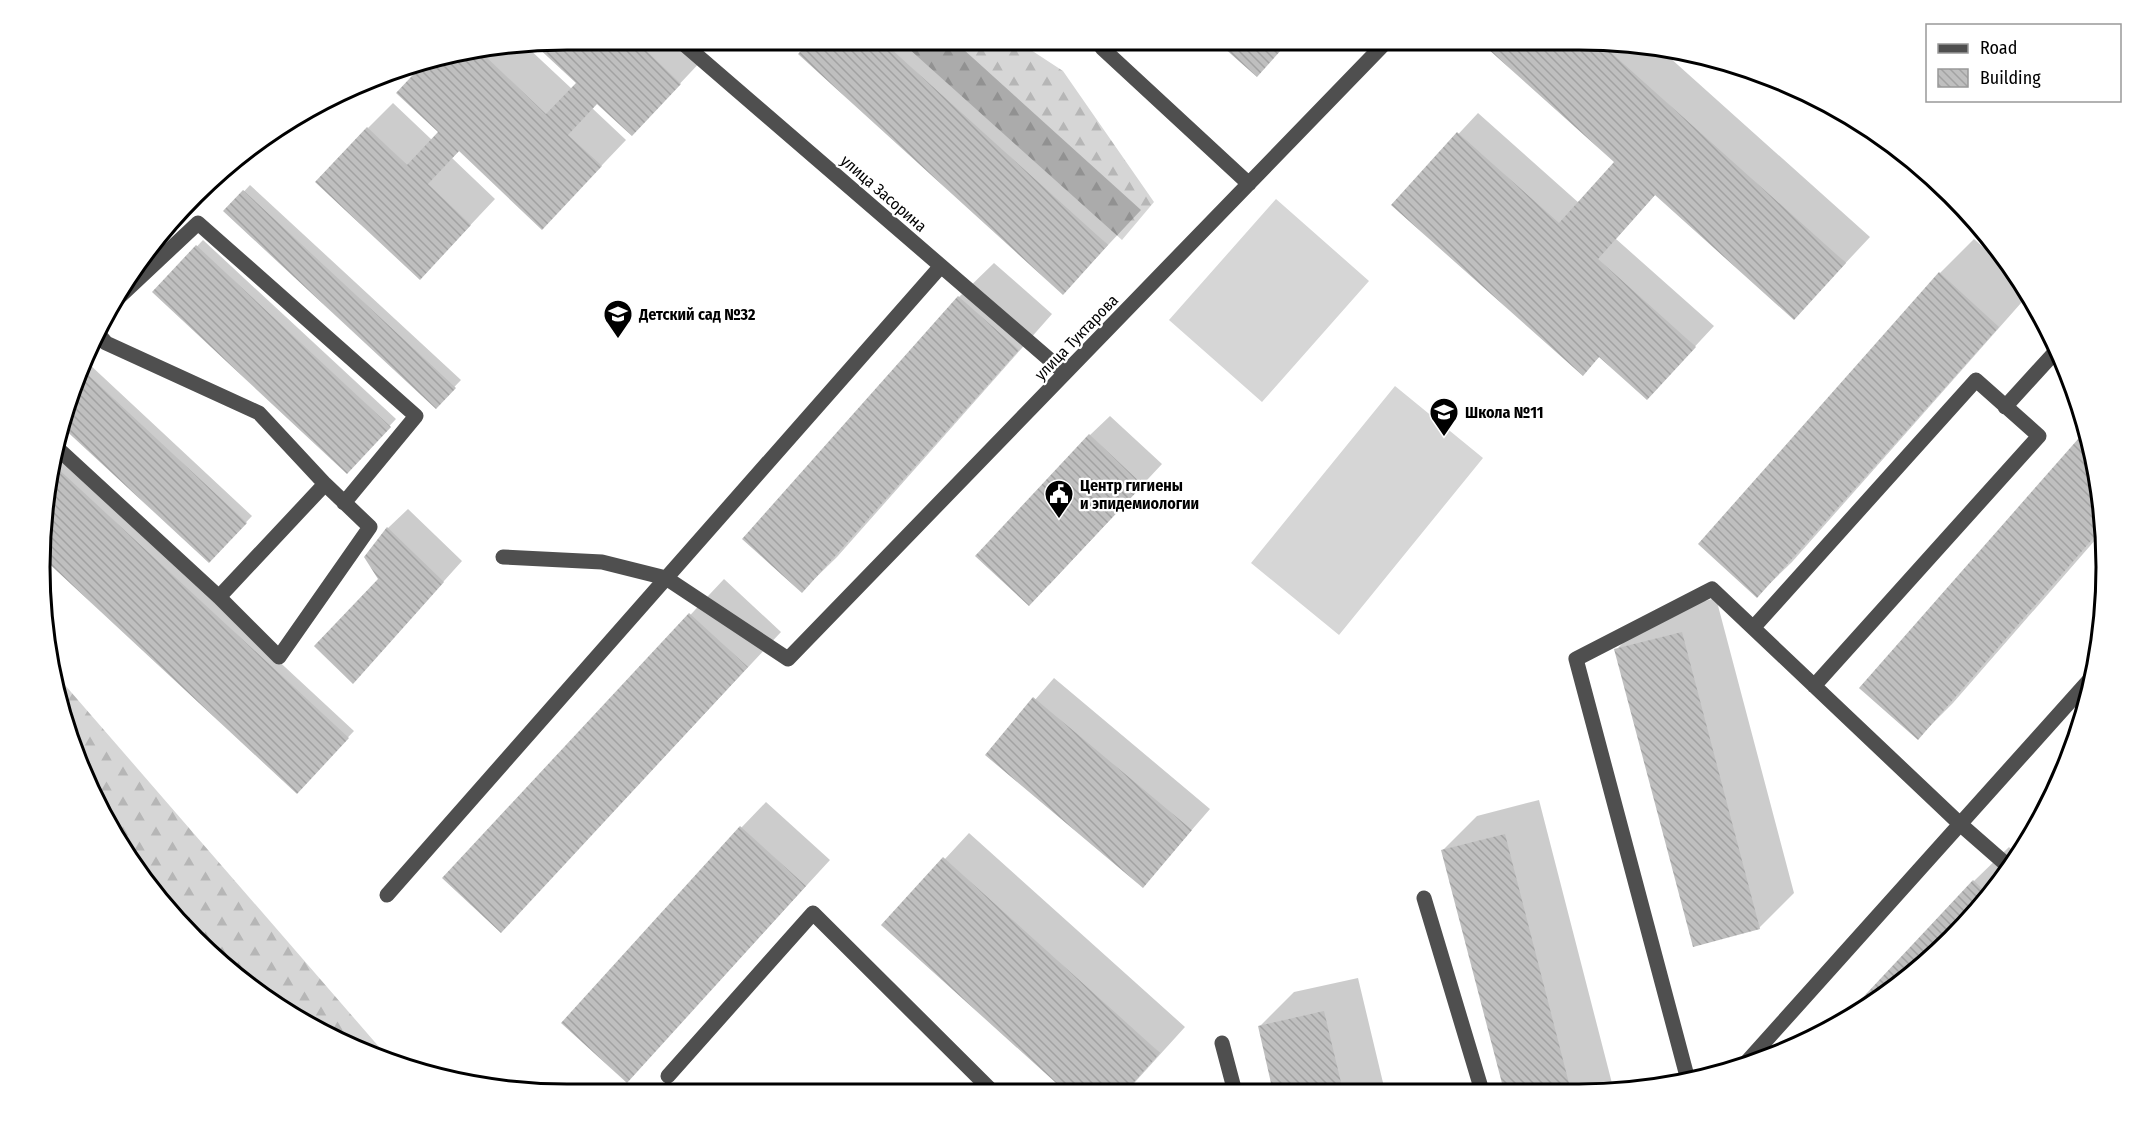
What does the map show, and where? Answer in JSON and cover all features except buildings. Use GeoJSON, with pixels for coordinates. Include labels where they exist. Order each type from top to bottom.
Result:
{"type":"FeatureCollection","features":[{"type":"Feature","properties":{"kind":"street","name":"улица Засорина"},"geometry":{"type":"LineString","coordinates":[[691,50],[1065,373]]}},
{"type":"Feature","properties":{"kind":"street"},"geometry":{"type":"LineString","coordinates":[[1109,50],[1249,184]]}},
{"type":"Feature","properties":{"kind":"street","name":"улица Туктарова"},"geometry":{"type":"LineString","coordinates":[[666,578],[788,659],[1378,50]]}},
{"type":"Feature","properties":{"kind":"street"},"geometry":{"type":"LineString","coordinates":[[135,282],[198,223],[416,416],[344,503]]}},
{"type":"Feature","properties":{"kind":"street"},"geometry":{"type":"LineString","coordinates":[[387,895],[941,266]]}},
{"type":"Feature","properties":{"kind":"street"},"geometry":{"type":"LineString","coordinates":[[62,453],[219,597],[279,657],[370,527],[325,484],[259,413],[106,343],[103,339]]}},
{"type":"Feature","properties":{"kind":"street"},"geometry":{"type":"LineString","coordinates":[[2005,406],[2051,357]]}},
{"type":"Feature","properties":{"kind":"street"},"geometry":{"type":"LineString","coordinates":[[1753,628],[1976,380],[2039,436],[1814,686]]}},
{"type":"Feature","properties":{"kind":"street"},"geometry":{"type":"LineString","coordinates":[[219,597],[325,484]]}},
{"type":"Feature","properties":{"kind":"street"},"geometry":{"type":"LineString","coordinates":[[503,557],[602,562],[666,578]]}},
{"type":"Feature","properties":{"kind":"street"},"geometry":{"type":"LineString","coordinates":[[1686,1073],[1576,659],[1713,589],[1960,824],[2003,862]]}},
{"type":"Feature","properties":{"kind":"street"},"geometry":{"type":"LineString","coordinates":[[1755,1053],[2081,689]]}},
{"type":"Feature","properties":{"kind":"street"},"geometry":{"type":"LineString","coordinates":[[1425,898],[1480,1084]]}},
{"type":"Feature","properties":{"kind":"street"},"geometry":{"type":"LineString","coordinates":[[668,1076],[813,913],[985,1084]]}},
{"type":"Feature","properties":{"kind":"street"},"geometry":{"type":"LineString","coordinates":[[1222,1043],[1232,1084]]}},
{"type":"Feature","properties":{"kind":"green space"},"geometry":{"type":"Polygon","coordinates":[[[910,50],[1031,50],[1063,71],[1154,202],[1122,240],[910,50]]]}},
{"type":"Feature","properties":{"kind":"green space"},"geometry":{"type":"Polygon","coordinates":[[[1276,199],[1369,281],[1262,402],[1169,320],[1276,199]]]}},
{"type":"Feature","properties":{"kind":"green space"},"geometry":{"type":"Polygon","coordinates":[[[1395,386],[1483,458],[1339,635],[1251,563],[1395,386]]]}},
{"type":"Feature","properties":{"kind":"green space"},"geometry":{"type":"Polygon","coordinates":[[[62,682],[381,1050],[338,1031],[279,997],[226,956],[178,908],[137,855],[103,796],[77,733],[62,682]]]}},
{"type":"Feature","properties":{"kind":"place","name":"Детский сад №32"},"geometry":{"type":"Point","coordinates":[618,340]}},
{"type":"Feature","properties":{"kind":"place","name":"Школа №11"},"geometry":{"type":"Point","coordinates":[1444,438]}},
{"type":"Feature","properties":{"kind":"place","name":"Центр гигиены и эпидемиологии"},"geometry":{"type":"Point","coordinates":[1059,520]}}]}
